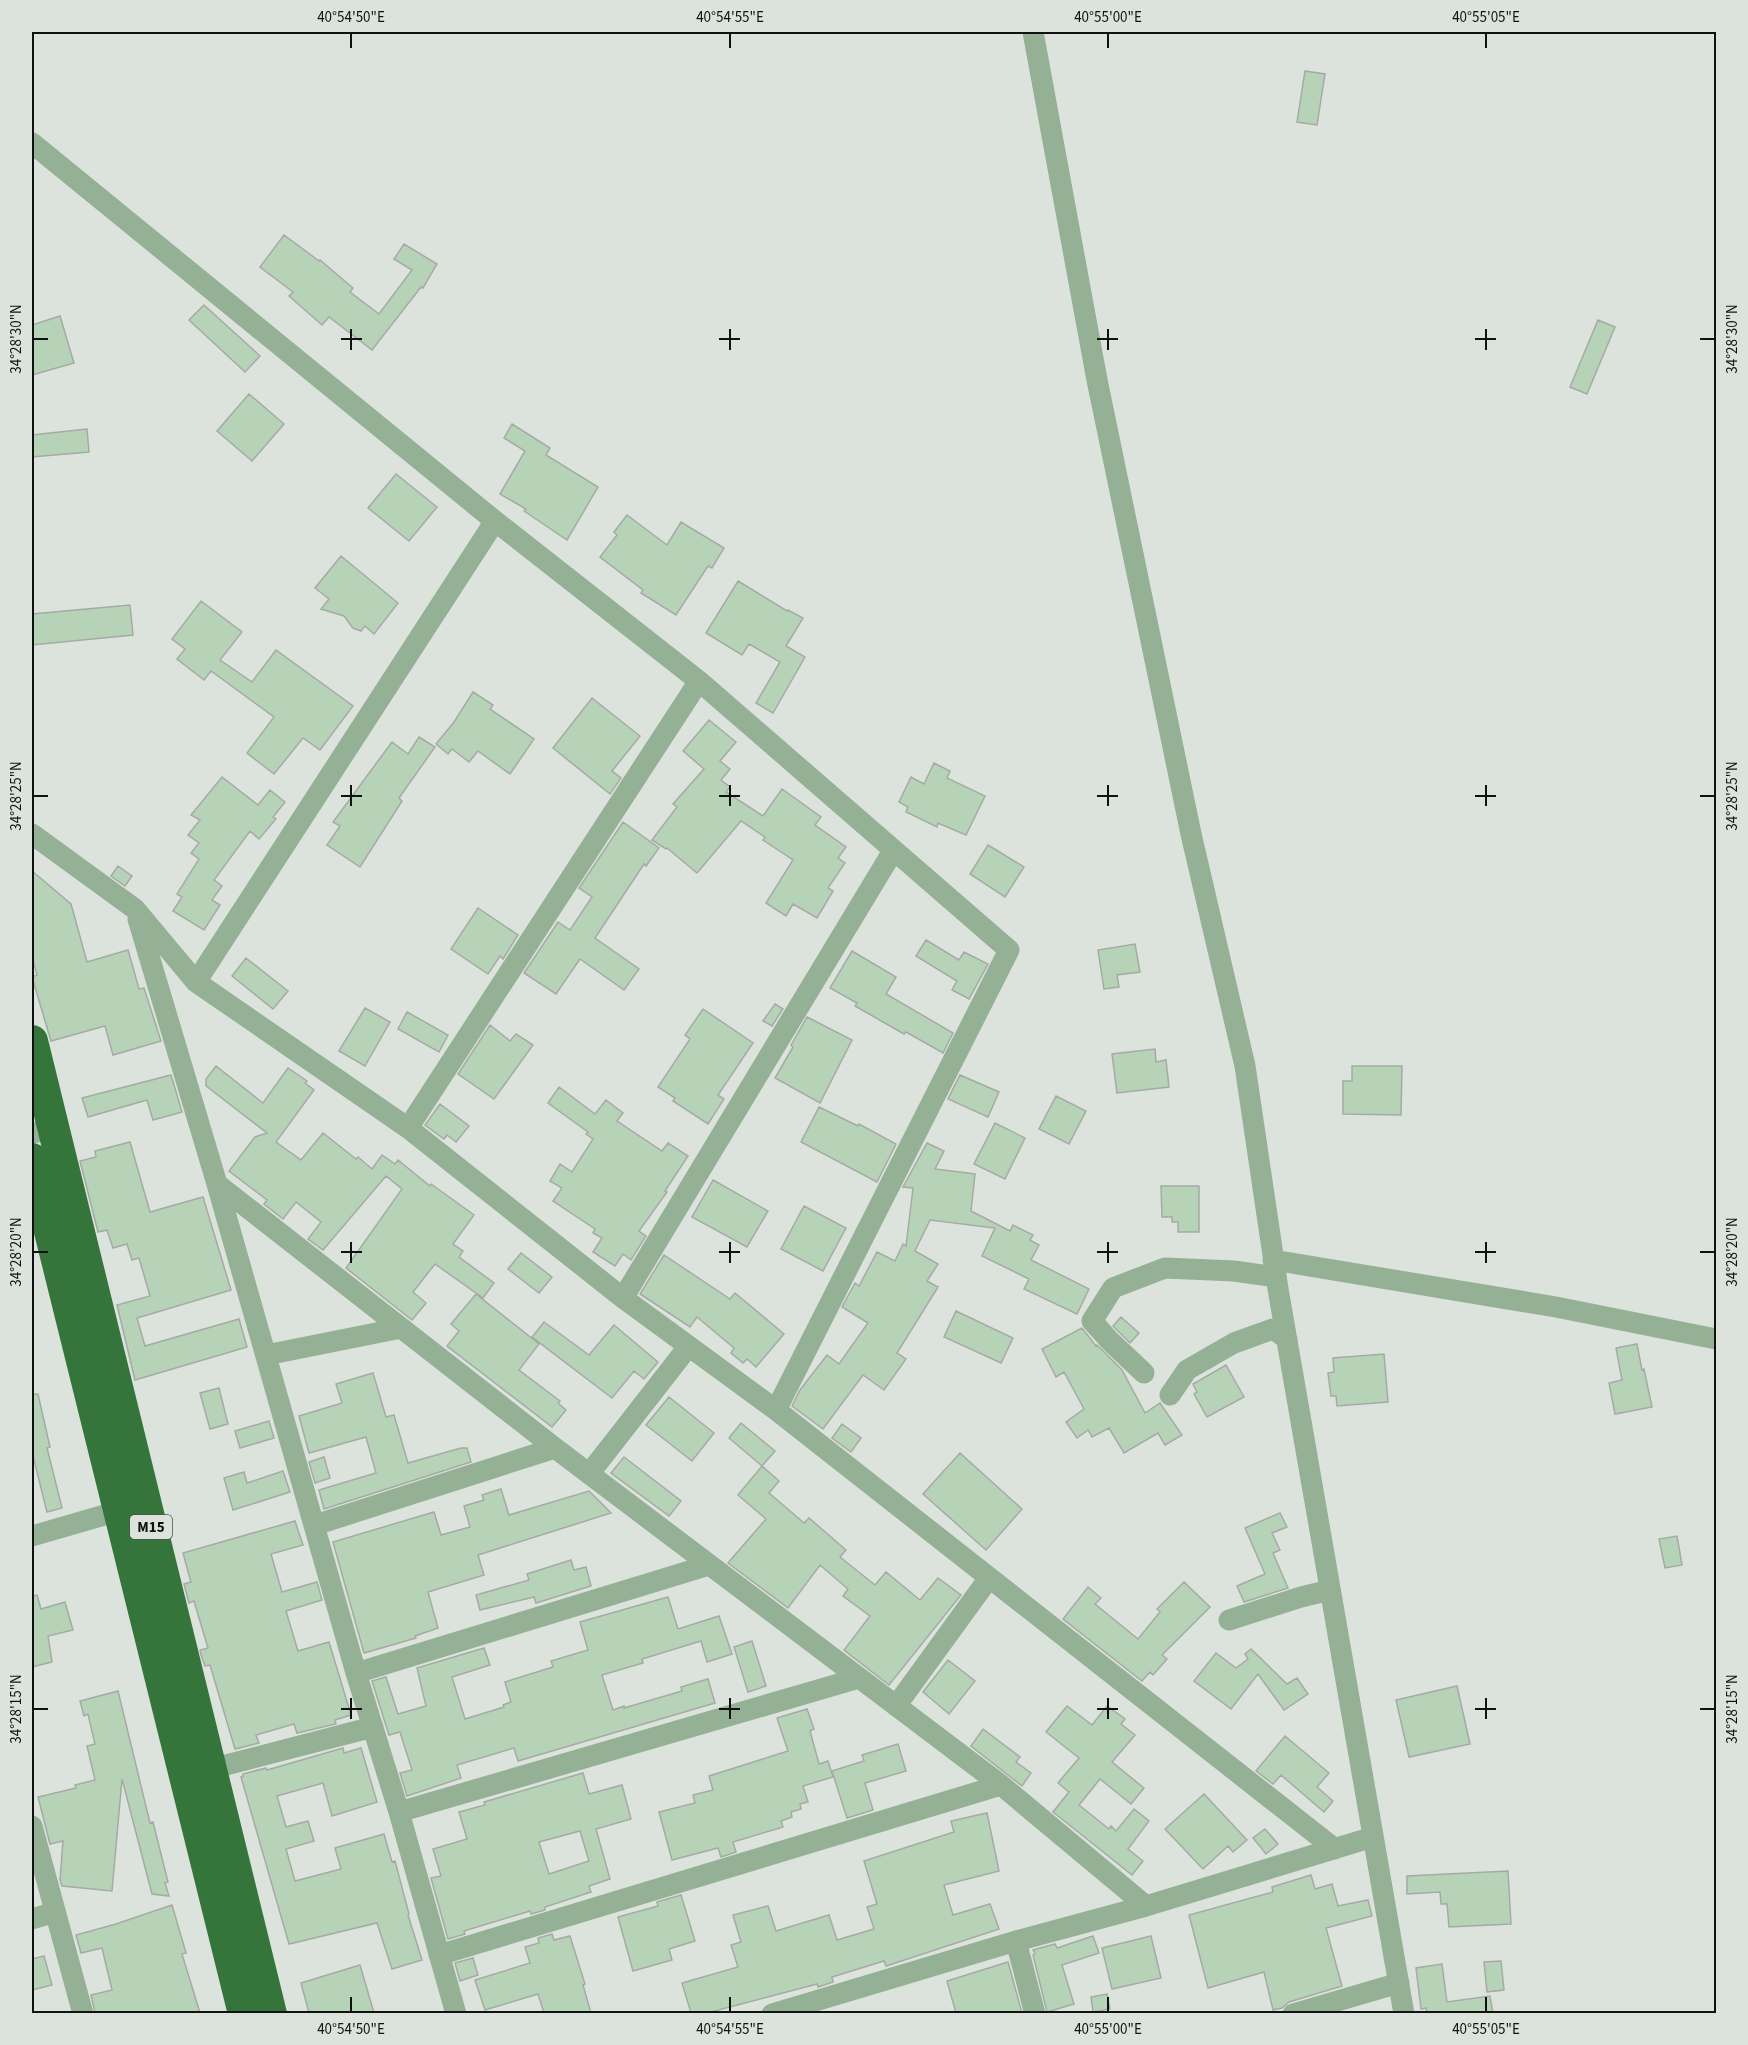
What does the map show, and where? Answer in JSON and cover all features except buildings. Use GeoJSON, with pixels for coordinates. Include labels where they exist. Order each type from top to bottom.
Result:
{"type":"FeatureCollection","features":[{"type":"Feature","properties":{"kind":"highway","name":"M15"},"geometry":{"type":"LineString","coordinates":[[32,1041],[42,1131],[132,1507],[198,1772],[271,2013]]}},
{"type":"Feature","properties":{"kind":"highway","name":"M15"},"geometry":{"type":"LineString","coordinates":[[32,1159],[132,1507]]}},
{"type":"Feature","properties":{"kind":"highway","name":"M15"},"geometry":{"type":"LineString","coordinates":[[198,1772],[244,2013]]}},
{"type":"Feature","properties":{"kind":"street"},"geometry":{"type":"LineString","coordinates":[[1033,32],[1097,380],[1191,834],[1245,1065],[1275,1268],[1404,2013]]}},
{"type":"Feature","properties":{"kind":"street"},"geometry":{"type":"LineString","coordinates":[[32,143],[495,521],[699,681],[1009,950],[776,1410]]}},
{"type":"Feature","properties":{"kind":"street"},"geometry":{"type":"LineString","coordinates":[[196,982],[495,521]]}},
{"type":"Feature","properties":{"kind":"street"},"geometry":{"type":"LineString","coordinates":[[408,1128],[699,681]]}},
{"type":"Feature","properties":{"kind":"street"},"geometry":{"type":"LineString","coordinates":[[32,834],[135,909],[196,982],[408,1128],[623,1298],[776,1410],[1335,1849]]}},
{"type":"Feature","properties":{"kind":"street"},"geometry":{"type":"LineString","coordinates":[[623,1298],[893,851]]}},
{"type":"Feature","properties":{"kind":"street"},"geometry":{"type":"LineString","coordinates":[[135,909],[217,1184],[356,1673],[399,1812],[456,2013]]}},
{"type":"Feature","properties":{"kind":"street"},"geometry":{"type":"LineString","coordinates":[[217,1184],[555,1448],[1001,1785],[1146,1906]]}},
{"type":"Feature","properties":{"kind":"street"},"geometry":{"type":"LineString","coordinates":[[1144,1373],[1092,1321],[1113,1288],[1165,1268],[1234,1271],[1275,1268],[1556,1307],[1716,1339]]}},
{"type":"Feature","properties":{"kind":"street"},"geometry":{"type":"LineString","coordinates":[[266,1355],[401,1328]]}},
{"type":"Feature","properties":{"kind":"street"},"geometry":{"type":"LineString","coordinates":[[1170,1395],[1187,1370],[1234,1343],[1274,1329],[1287,1339]]}},
{"type":"Feature","properties":{"kind":"street"},"geometry":{"type":"LineString","coordinates":[[589,1474],[688,1347]]}},
{"type":"Feature","properties":{"kind":"street"},"geometry":{"type":"LineString","coordinates":[[315,1525],[555,1448]]}},
{"type":"Feature","properties":{"kind":"street"},"geometry":{"type":"LineString","coordinates":[[32,1536],[132,1507]]}},
{"type":"Feature","properties":{"kind":"street"},"geometry":{"type":"LineString","coordinates":[[356,1673],[710,1565]]}},
{"type":"Feature","properties":{"kind":"street"},"geometry":{"type":"LineString","coordinates":[[896,1706],[989,1578]]}},
{"type":"Feature","properties":{"kind":"street"},"geometry":{"type":"LineString","coordinates":[[1229,1620],[1330,1590]]}},
{"type":"Feature","properties":{"kind":"street"},"geometry":{"type":"LineString","coordinates":[[399,1812],[859,1678]]}},
{"type":"Feature","properties":{"kind":"street"},"geometry":{"type":"LineString","coordinates":[[198,1772],[373,1727]]}},
{"type":"Feature","properties":{"kind":"street"},"geometry":{"type":"LineString","coordinates":[[440,1955],[1001,1785]]}},
{"type":"Feature","properties":{"kind":"street"},"geometry":{"type":"LineString","coordinates":[[32,1826],[83,2013]]}},
{"type":"Feature","properties":{"kind":"street"},"geometry":{"type":"LineString","coordinates":[[772,2013],[1016,1941],[1146,1906],[1373,1837]]}},
{"type":"Feature","properties":{"kind":"street"},"geometry":{"type":"LineString","coordinates":[[32,1919],[55,1912]]}},
{"type":"Feature","properties":{"kind":"street"},"geometry":{"type":"LineString","coordinates":[[1016,1941],[1035,2013]]}},
{"type":"Feature","properties":{"kind":"street"},"geometry":{"type":"LineString","coordinates":[[1293,2013],[1399,1983]]}}]}
